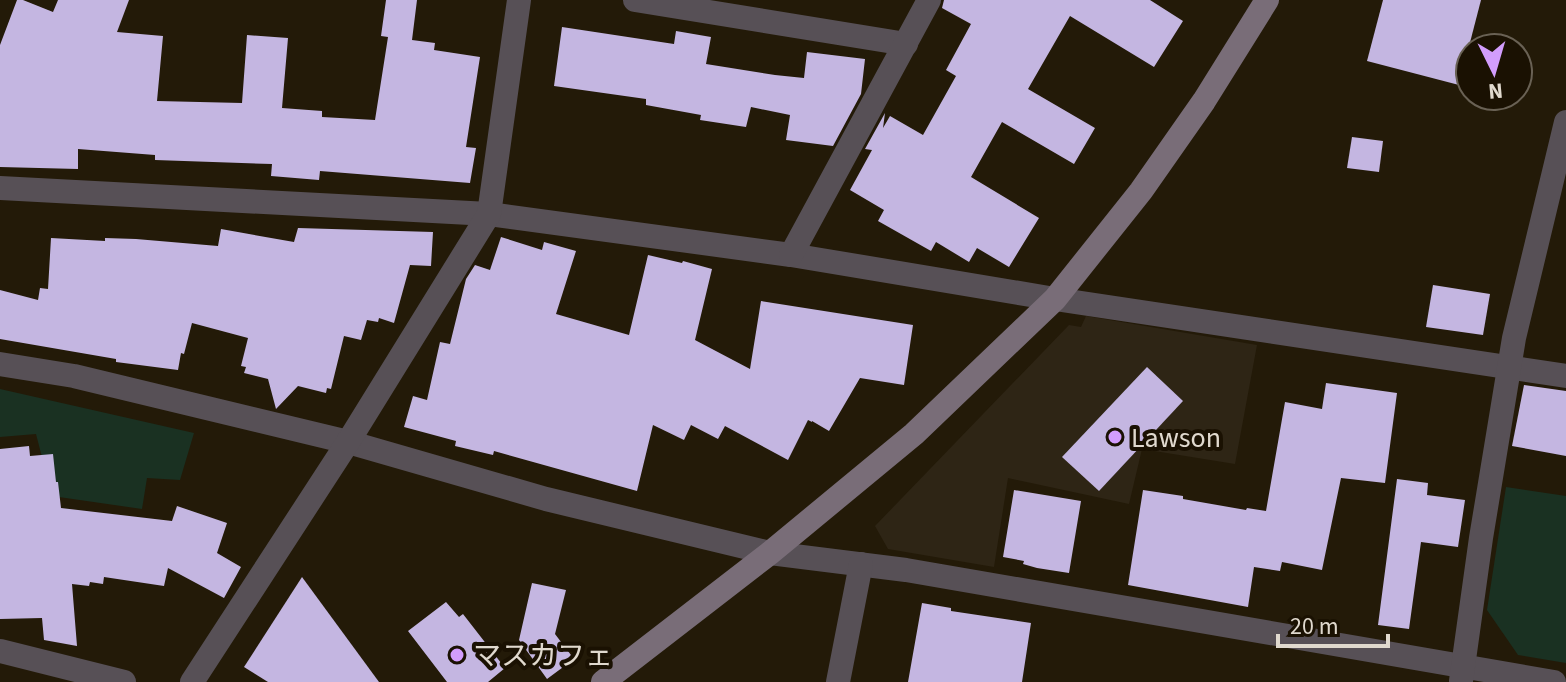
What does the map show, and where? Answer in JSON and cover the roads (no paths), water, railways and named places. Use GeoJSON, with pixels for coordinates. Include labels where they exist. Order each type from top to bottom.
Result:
{"type":"FeatureCollection","features":[{"type":"Feature","properties":{"kind":"street"},"geometry":{"type":"LineString","coordinates":[[192,682],[348,442],[489,214],[519,0]]}},
{"type":"Feature","properties":{"kind":"street"},"geometry":{"type":"LineString","coordinates":[[635,0],[906,44]]}},
{"type":"Feature","properties":{"kind":"street"},"geometry":{"type":"LineString","coordinates":[[791,255],[929,0]]}},
{"type":"Feature","properties":{"kind":"street"},"geometry":{"type":"LineString","coordinates":[[603,682],[770,553],[914,434],[1055,299],[1141,191],[1204,101],[1267,0]]}},
{"type":"Feature","properties":{"kind":"street"},"geometry":{"type":"LineString","coordinates":[[1462,674],[1514,338],[1559,176],[1566,122]]}},
{"type":"Feature","properties":{"kind":"street"},"geometry":{"type":"LineString","coordinates":[[0,188],[489,214],[791,255],[1055,299],[1566,376]]}},
{"type":"Feature","properties":{"kind":"street"},"geometry":{"type":"LineString","coordinates":[[0,364],[74,376],[348,442],[546,499],[770,553],[906,570],[1462,674],[1554,682]]}},
{"type":"Feature","properties":{"kind":"street"},"geometry":{"type":"LineString","coordinates":[[838,682],[861,564]]}},
{"type":"Feature","properties":{"kind":"street"},"geometry":{"type":"LineString","coordinates":[[0,651],[124,682]]}},
{"type":"Feature","properties":{"kind":"place","name":"Lawson"},"geometry":{"type":"Point","coordinates":[1115,437]}},
{"type":"Feature","properties":{"kind":"place","name":"マスカフェ"},"geometry":{"type":"Point","coordinates":[457,655]}}]}
